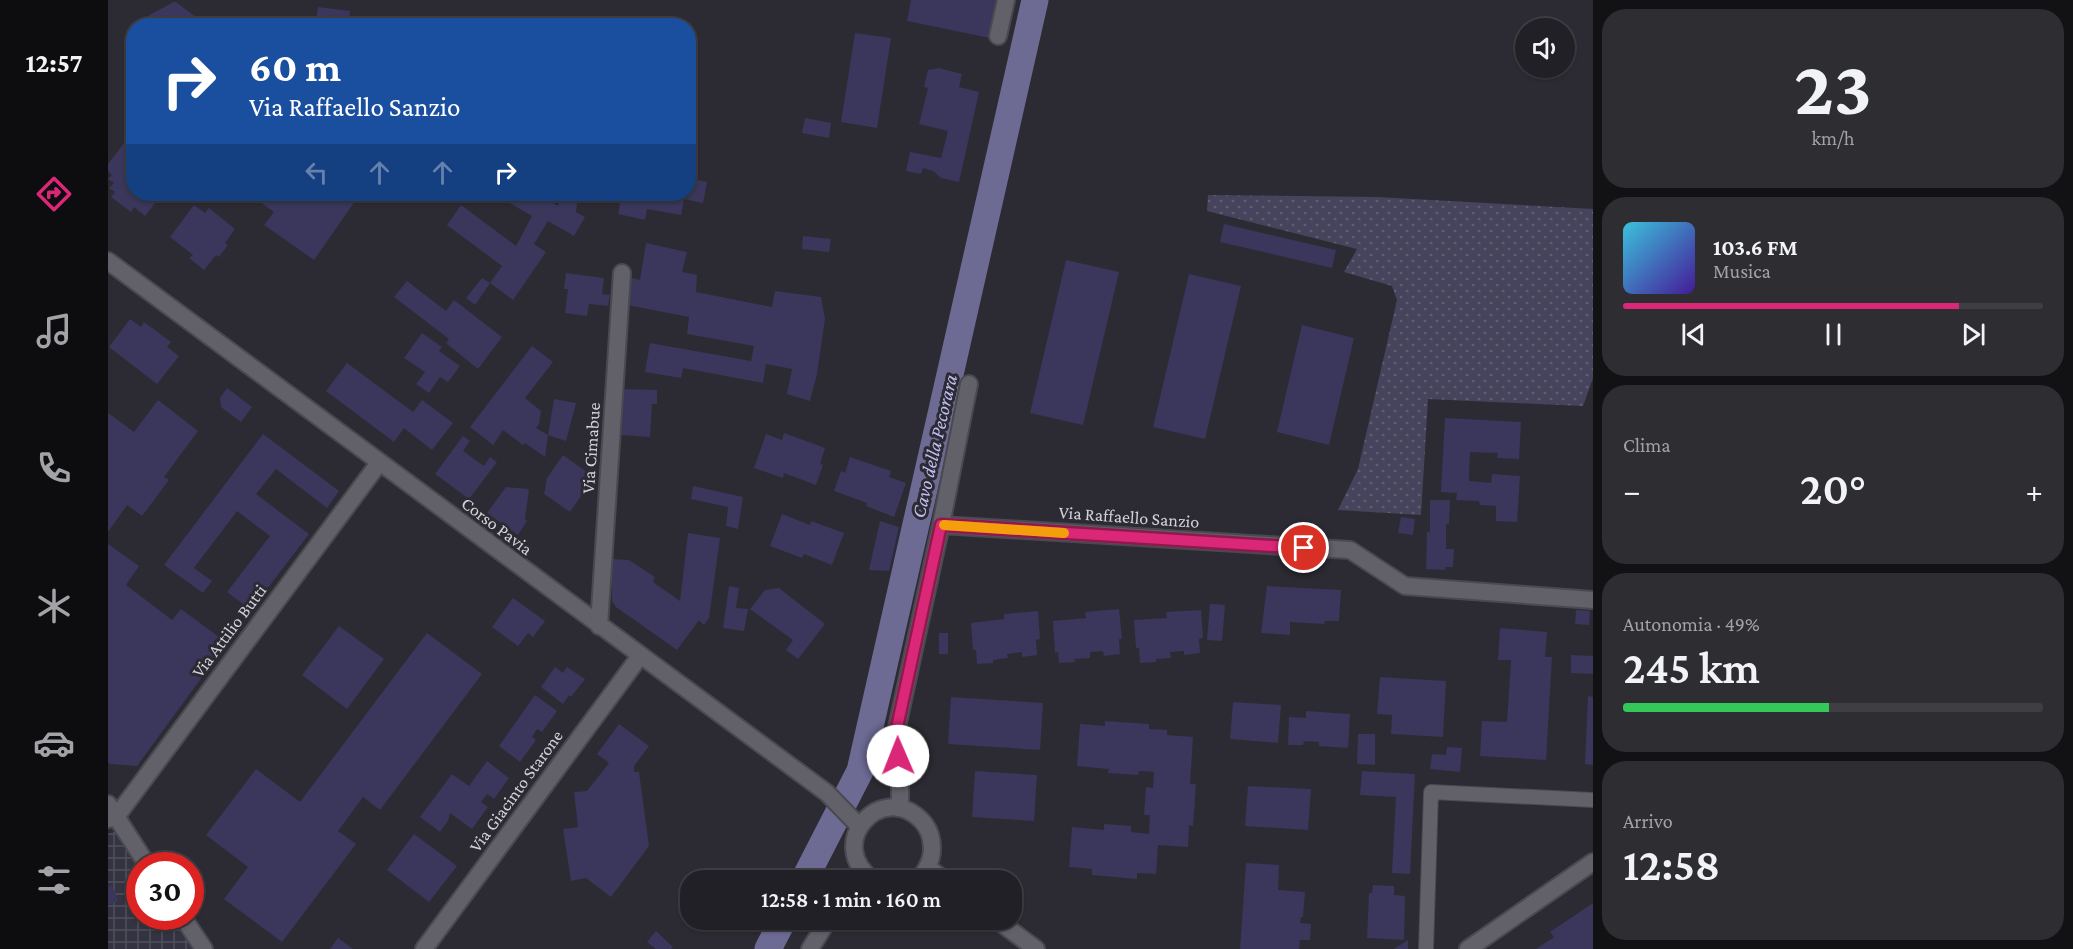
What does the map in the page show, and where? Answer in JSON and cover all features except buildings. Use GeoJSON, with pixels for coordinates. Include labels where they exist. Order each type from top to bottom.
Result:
{"type":"FeatureCollection","features":[{"type":"Feature","properties":{"kind":"street"},"geometry":{"type":"LineString","coordinates":[[998,36],[1006,0]]}},
{"type":"Feature","properties":{"kind":"street","name":"Corso Pavia"},"geometry":{"type":"LineString","coordinates":[[108,261],[826,793],[858,825]]}},
{"type":"Feature","properties":{"kind":"street","name":"Via Cimabue"},"geometry":{"type":"LineString","coordinates":[[599,626],[622,273]]}},
{"type":"Feature","properties":{"kind":"street"},"geometry":{"type":"LineString","coordinates":[[900,808],[896,732],[969,384]]}},
{"type":"Feature","properties":{"kind":"street","name":"Via Attilio Butti"},"geometry":{"type":"LineString","coordinates":[[111,813],[379,463]]}},
{"type":"Feature","properties":{"kind":"street","name":"Via Raffaello Sanzio"},"geometry":{"type":"LineString","coordinates":[[941,525],[1350,550],[1404,586],[1593,600]]}},
{"type":"Feature","properties":{"kind":"street","name":"Via Giacinto Starone"},"geometry":{"type":"LineString","coordinates":[[424,949],[640,656]]}},
{"type":"Feature","properties":{"kind":"street"},"geometry":{"type":"LineString","coordinates":[[860,870],[854,856],[854,841],[858,825],[871,814],[884,808],[900,808],[914,813],[925,824],[932,837],[932,853],[925,870]]}},
{"type":"Feature","properties":{"kind":"street"},"geometry":{"type":"LineString","coordinates":[[111,813],[138,852]]}},
{"type":"Feature","properties":{"kind":"street"},"geometry":{"type":"LineString","coordinates":[[1468,949],[1593,862]]}},
{"type":"Feature","properties":{"kind":"street"},"geometry":{"type":"LineString","coordinates":[[927,867],[931,870]]}},
{"type":"Feature","properties":{"kind":"street"},"geometry":{"type":"LineString","coordinates":[[191,930],[204,949]]}},
{"type":"Feature","properties":{"kind":"street"},"geometry":{"type":"LineString","coordinates":[[810,949],[822,930]]}},
{"type":"Feature","properties":{"kind":"street"},"geometry":{"type":"LineString","coordinates":[[1010,930],[1036,949]]}},
{"type":"Feature","properties":{"kind":"lane"},"geometry":{"type":"LineString","coordinates":[[1426,949],[1431,792],[1593,800]]}},
{"type":"Feature","properties":{"kind":"shaded area"},"geometry":{"type":"Polygon","coordinates":[[[1208,195],[1377,197],[1593,209],[1593,378],[1583,406],[1428,399],[1421,515],[1338,510],[1358,469],[1397,300],[1392,286],[1344,272],[1357,249],[1207,211],[1208,195]]]}},
{"type":"Feature","properties":{"kind":"shaded area"},"geometry":{"type":"Polygon","coordinates":[[[118,830],[131,852],[126,852],[126,930],[183,930],[195,949],[108,949],[108,834],[118,830]]]}},
{"type":"Feature","properties":{"kind":"waterway","name":"Cavo della Pecorara"},"geometry":{"type":"LineString","coordinates":[[809,870],[860,771],[1035,0]]}},
{"type":"Feature","properties":{"kind":"waterway","name":"Cavo della Pecorara"},"geometry":{"type":"LineString","coordinates":[[768,949],[778,930]]}},
{"type":"Feature","properties":{"kind":"slow traffic"},"geometry":{"type":"LineString","coordinates":[[944,525],[1064,533]]}},
{"type":"Feature","properties":{"kind":"route"},"geometry":{"type":"LineString","coordinates":[[898,756],[896,732],[941,525],[1304,548]]}}]}
